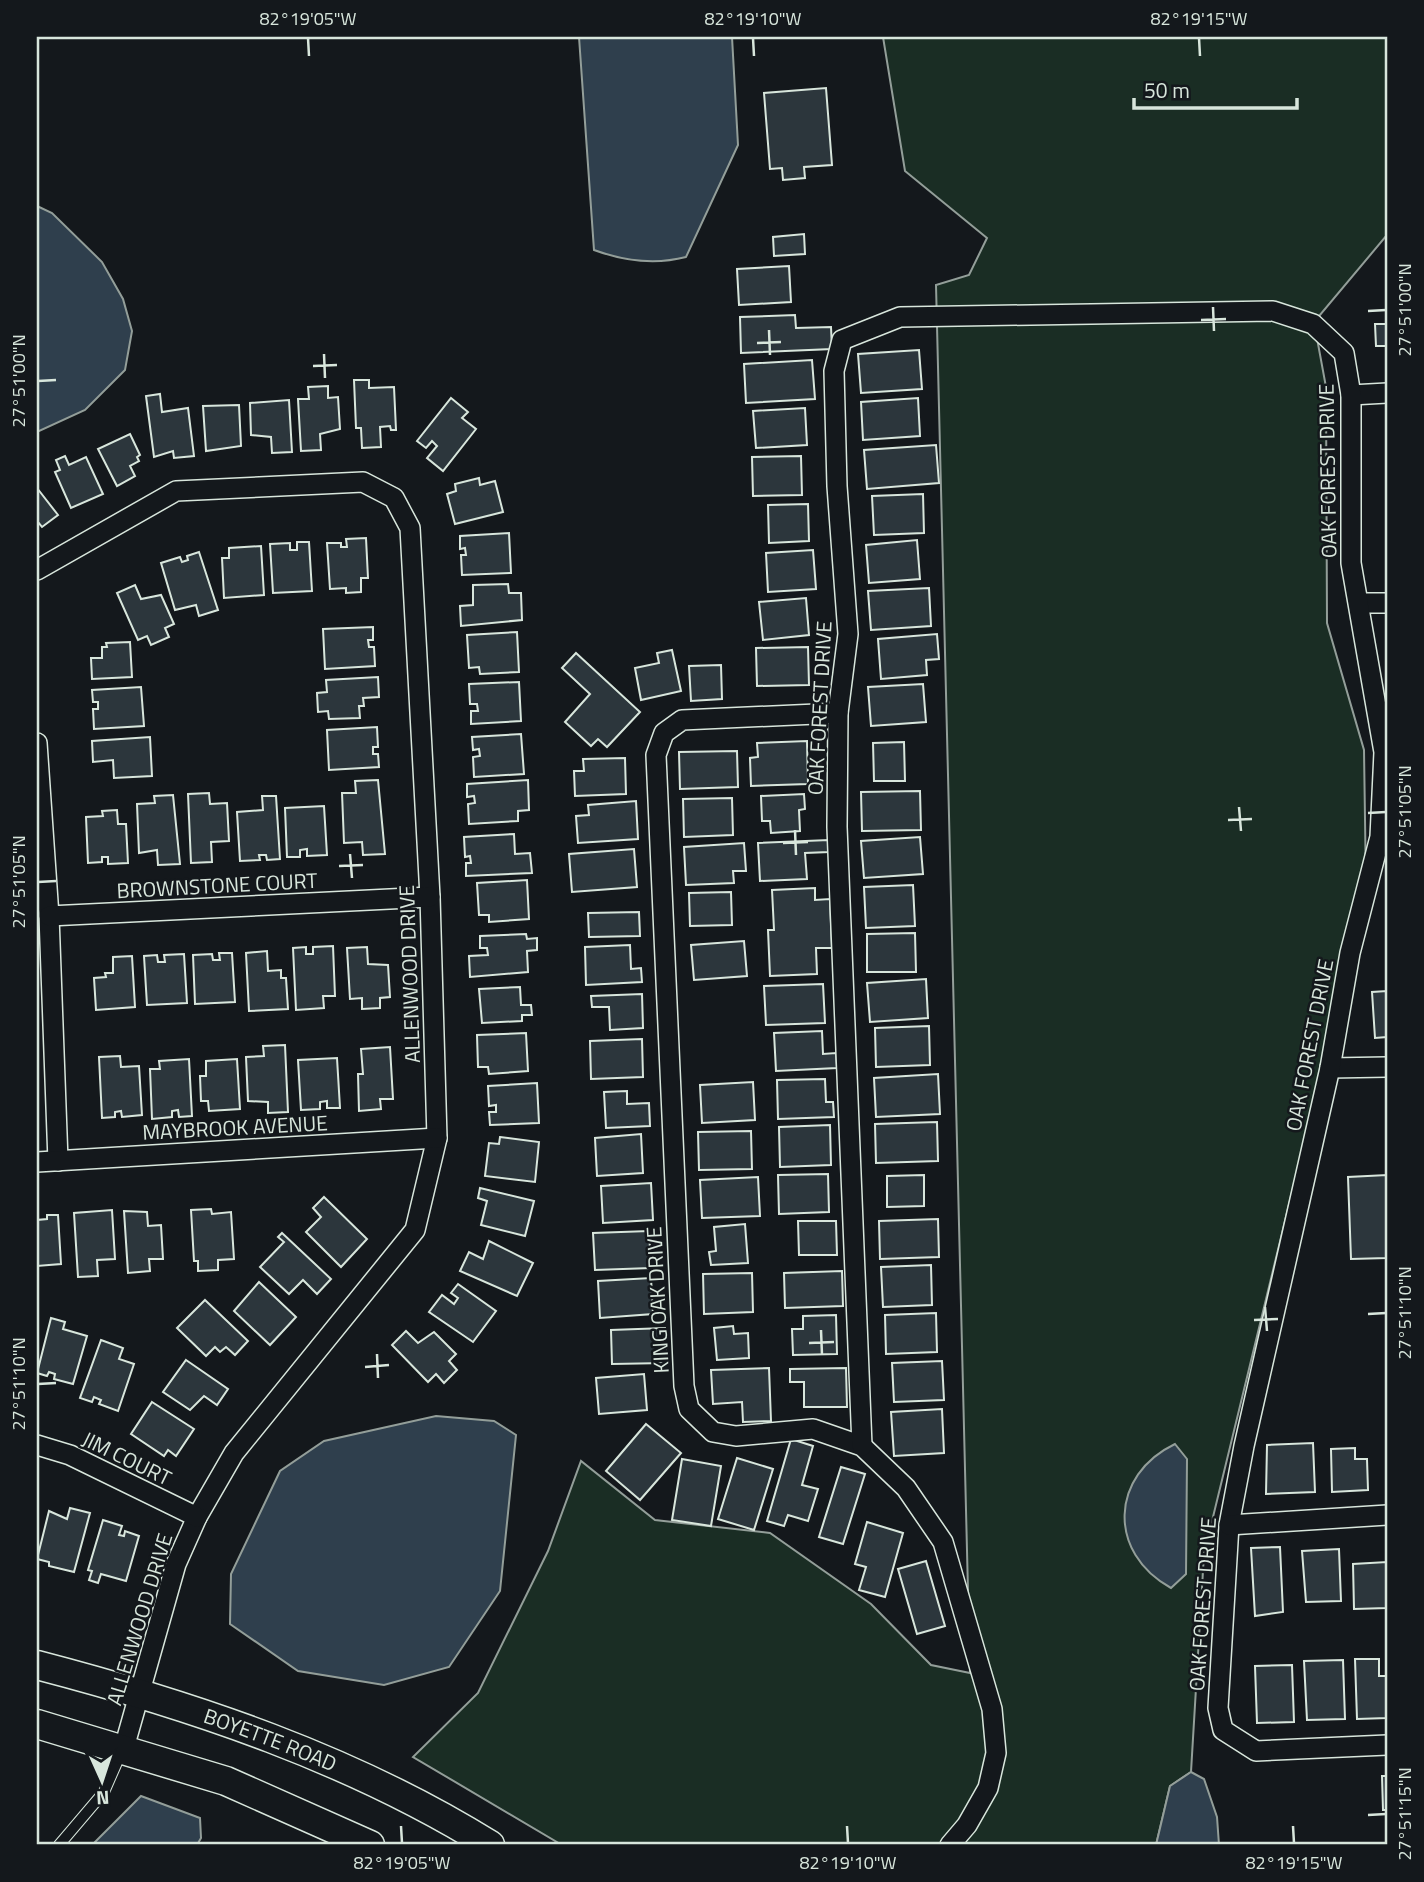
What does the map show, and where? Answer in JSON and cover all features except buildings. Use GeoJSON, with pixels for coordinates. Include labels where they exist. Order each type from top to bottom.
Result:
{"type":"FeatureCollection","features":[{"type":"Feature","properties":{"kind":"main road","name":"BOYETTE ROAD"},"geometry":{"type":"LineString","coordinates":[[37,1665],[140,1692],[217,1718],[393,1793],[491,1845]]}},
{"type":"Feature","properties":{"kind":"main road"},"geometry":{"type":"LineString","coordinates":[[37,1724],[124,1748],[226,1782],[370,1845]]}},
{"type":"Feature","properties":{"kind":"street","name":"OAK FOREST DRIVE"},"geometry":{"type":"LineString","coordinates":[[862,1446],[837,827],[838,713],[848,634],[837,486],[834,371],[842,340],[900,317],[1273,311],[1313,324],[1344,353],[1351,395],[1351,563],[1384,752],[1384,837],[1350,953],[1331,1068],[1244,1446],[1229,1525],[1218,1708],[1223,1730],[1256,1751],[1387,1745]]}},
{"type":"Feature","properties":{"kind":"street"},"geometry":{"type":"LineString","coordinates":[[1351,395],[1387,393]]}},
{"type":"Feature","properties":{"kind":"street","name":"ALLENWOOD DRIVE"},"geometry":{"type":"LineString","coordinates":[[37,570],[176,491],[363,482],[394,498],[410,528],[430,897],[437,1138],[415,1230],[234,1453],[197,1517],[176,1564],[124,1748]]}},
{"type":"Feature","properties":{"kind":"street"},"geometry":{"type":"LineString","coordinates":[[1360,603],[1387,603]]}},
{"type":"Feature","properties":{"kind":"street","name":"KING OAK DRIVE"},"geometry":{"type":"LineString","coordinates":[[838,713],[682,720],[664,733],[656,755],[683,1372],[689,1409],[713,1433],[736,1436],[813,1429],[862,1446],[906,1488],[943,1542],[992,1709],[996,1753],[988,1788],[967,1825],[950,1845]]}},
{"type":"Feature","properties":{"kind":"street"},"geometry":{"type":"LineString","coordinates":[[37,743],[49,916],[58,1161]]}},
{"type":"Feature","properties":{"kind":"street","name":"BROWNSTONE COURT"},"geometry":{"type":"LineString","coordinates":[[49,916],[430,897]]}},
{"type":"Feature","properties":{"kind":"street"},"geometry":{"type":"LineString","coordinates":[[1331,1068],[1387,1067]]}},
{"type":"Feature","properties":{"kind":"street","name":"MAYBROOK AVENUE"},"geometry":{"type":"LineString","coordinates":[[37,1162],[437,1138]]}},
{"type":"Feature","properties":{"kind":"street","name":"JIM COURT"},"geometry":{"type":"LineString","coordinates":[[37,1445],[70,1455],[197,1517]]}},
{"type":"Feature","properties":{"kind":"street"},"geometry":{"type":"LineString","coordinates":[[1229,1525],[1387,1515]]}},
{"type":"Feature","properties":{"kind":"lane"},"geometry":{"type":"LineString","coordinates":[[59,1845],[104,1792],[124,1748]]}},
{"type":"Feature","properties":{"kind":"green space"},"geometry":{"type":"Polygon","coordinates":[[[883,37],[1387,37],[1387,235],[1314,322],[1326,387],[1327,623],[1364,750],[1366,888],[1204,1554],[1191,1772],[1170,1786],[1156,1845],[562,1845],[413,1757],[478,1693],[548,1551],[581,1461],[655,1520],[770,1533],[871,1604],[931,1665],[970,1673],[936,285],[969,275],[987,238],[905,171],[883,37]]]}},
{"type":"Feature","properties":{"kind":"water"},"geometry":{"type":"Polygon","coordinates":[[[579,37],[732,37],[738,145],[686,257],[640,261],[594,250],[579,37]]]}},
{"type":"Feature","properties":{"kind":"water"},"geometry":{"type":"Polygon","coordinates":[[[37,206],[52,213],[102,262],[123,299],[132,331],[125,370],[85,410],[37,432],[37,206]]]}},
{"type":"Feature","properties":{"kind":"water"},"geometry":{"type":"Polygon","coordinates":[[[436,1416],[494,1421],[516,1435],[500,1591],[449,1667],[384,1685],[298,1671],[230,1624],[231,1574],[280,1471],[324,1441],[436,1416]]]}},
{"type":"Feature","properties":{"kind":"water"},"geometry":{"type":"Polygon","coordinates":[[[1175,1444],[1187,1459],[1186,1574],[1171,1588],[1150,1573],[1135,1555],[1127,1535],[1125,1514],[1128,1494],[1138,1475],[1154,1458],[1175,1444]]]}},
{"type":"Feature","properties":{"kind":"water"},"geometry":{"type":"Polygon","coordinates":[[[1191,1772],[1204,1779],[1217,1817],[1219,1845],[1156,1845],[1170,1786],[1191,1772]]]}},
{"type":"Feature","properties":{"kind":"water"},"geometry":{"type":"Polygon","coordinates":[[[141,1796],[200,1818],[201,1838],[197,1845],[92,1845],[141,1796]]]}}]}
